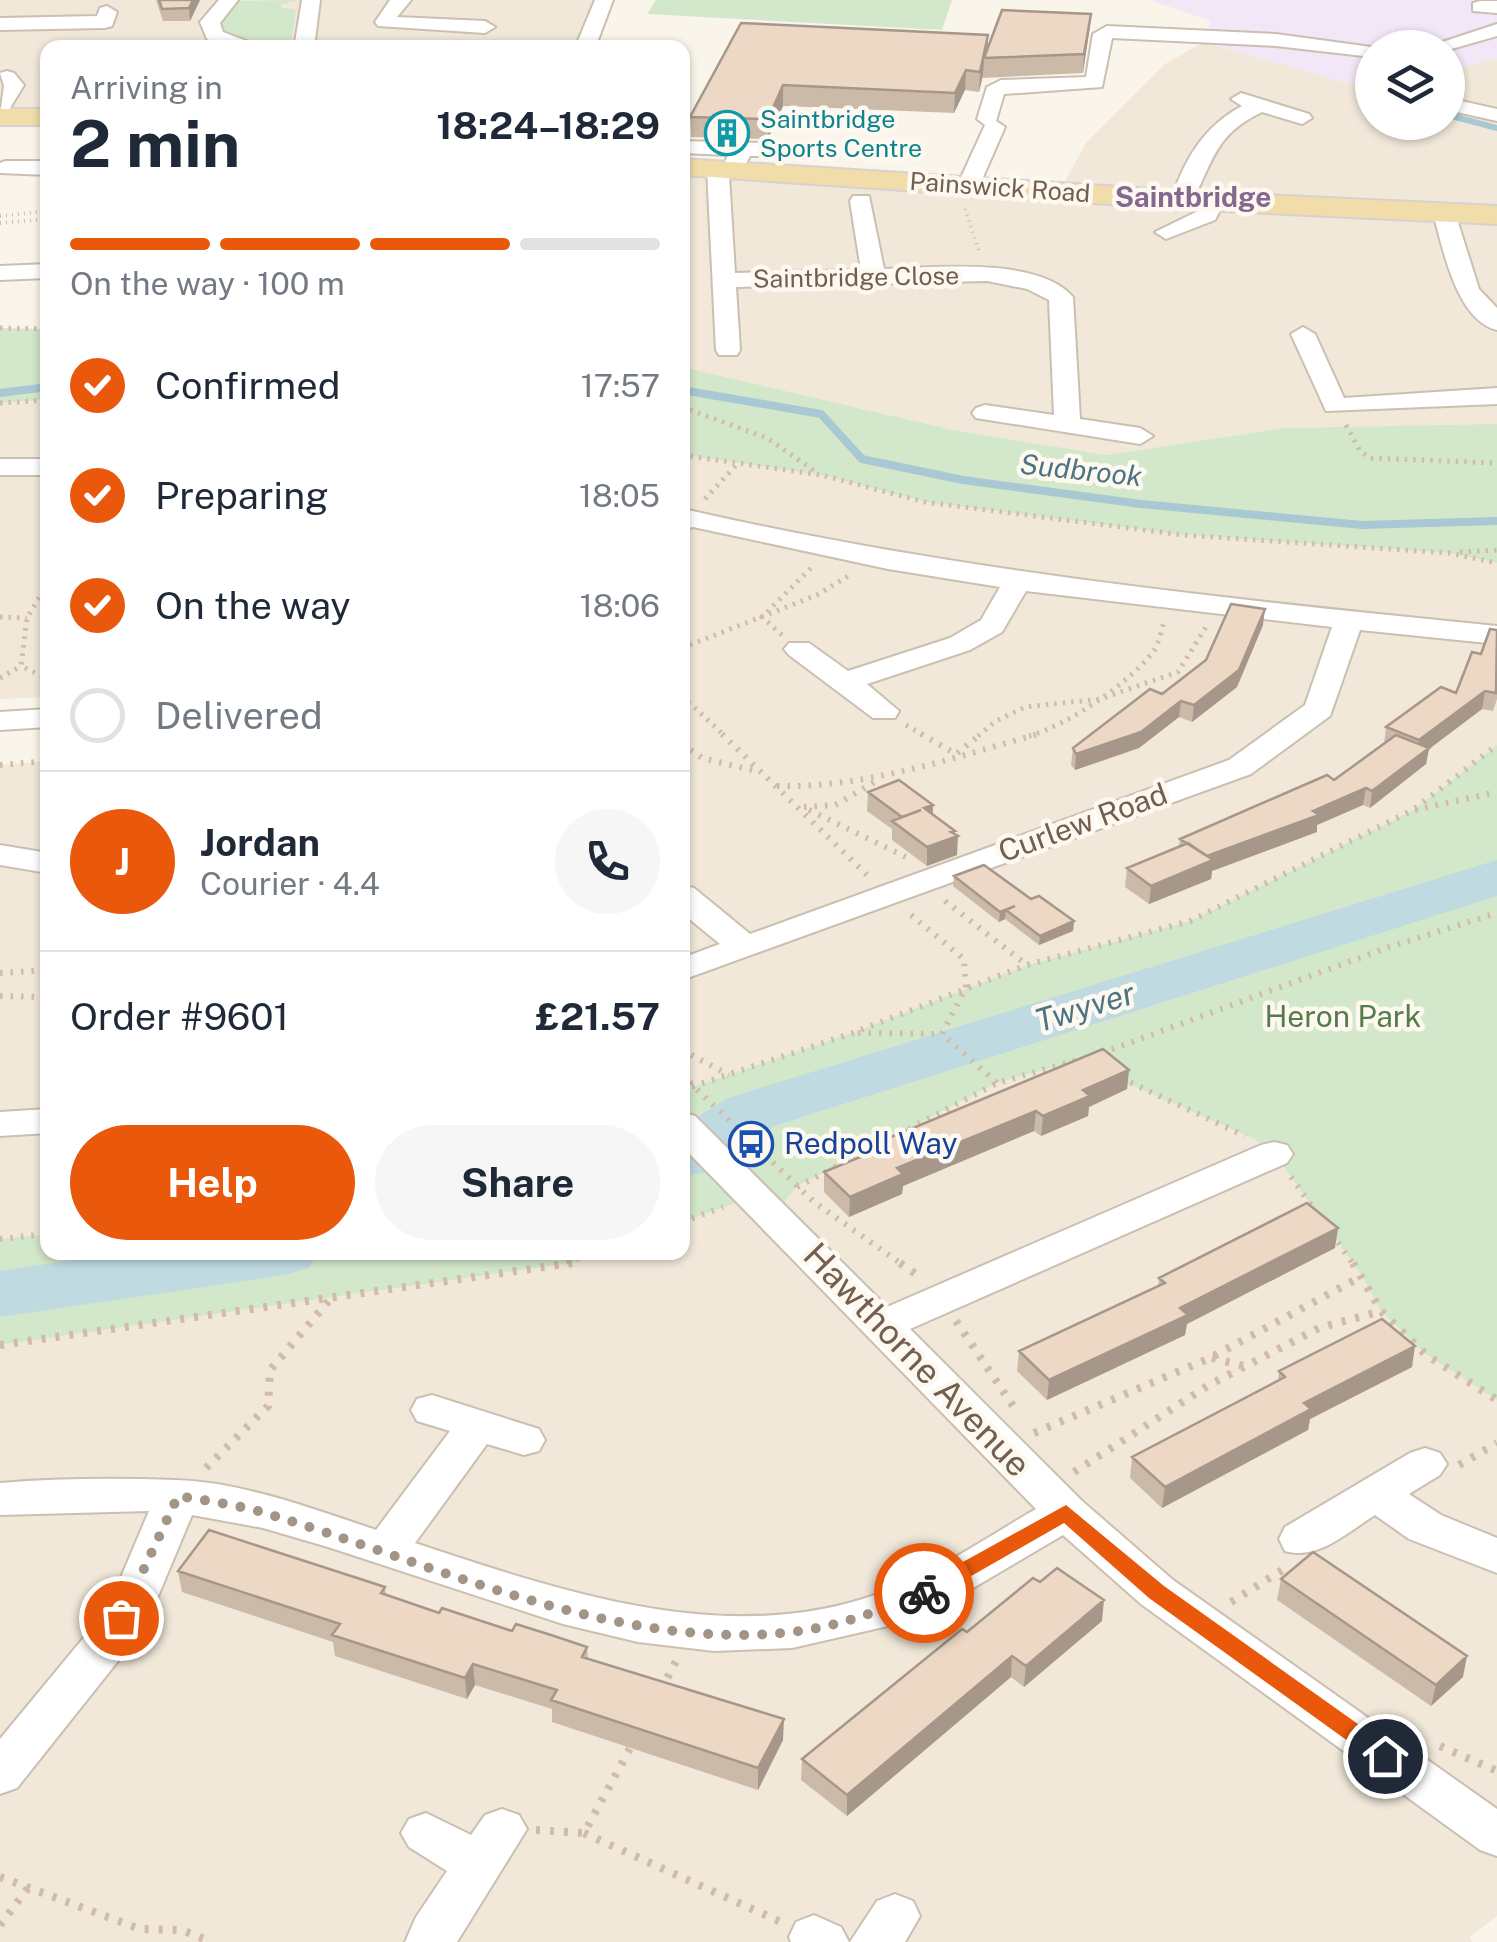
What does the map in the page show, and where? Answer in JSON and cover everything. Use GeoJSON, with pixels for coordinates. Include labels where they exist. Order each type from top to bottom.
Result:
{"type":"FeatureCollection","features":[{"type":"Feature","properties":{"kind":"main road"},"geometry":{"type":"LineString","coordinates":[[0,117],[40,116]]}},
{"type":"Feature","properties":{"kind":"main road","name":"Painswick Road"},"geometry":{"type":"LineString","coordinates":[[690,166],[731,163],[1182,200],[1497,215]]}},
{"type":"Feature","properties":{"kind":"street"},"geometry":{"type":"LineString","coordinates":[[223,40],[214,36],[210,22],[229,0]]}},
{"type":"Feature","properties":{"kind":"street"},"geometry":{"type":"LineString","coordinates":[[305,40],[311,0]]}},
{"type":"Feature","properties":{"kind":"street"},"geometry":{"type":"LineString","coordinates":[[402,0],[385,22],[485,27]]}},
{"type":"Feature","properties":{"kind":"street"},"geometry":{"type":"LineString","coordinates":[[588,40],[604,0]]}},
{"type":"Feature","properties":{"kind":"street"},"geometry":{"type":"LineString","coordinates":[[0,44],[11,38],[4,18],[106,22],[107,12]]}},
{"type":"Feature","properties":{"kind":"street"},"geometry":{"type":"LineString","coordinates":[[1465,39],[1497,30]]}},
{"type":"Feature","properties":{"kind":"street"},"geometry":{"type":"LineString","coordinates":[[963,184],[990,123],[994,91],[1001,86],[1095,83],[1103,34],[1108,32],[1276,40],[1355,49]]}},
{"type":"Feature","properties":{"kind":"street"},"geometry":{"type":"LineString","coordinates":[[0,109],[14,85],[7,77]]}},
{"type":"Feature","properties":{"kind":"street"},"geometry":{"type":"LineString","coordinates":[[1227,95],[1302,118]]}},
{"type":"Feature","properties":{"kind":"street"},"geometry":{"type":"LineString","coordinates":[[1182,200],[1192,165],[1210,140],[1232,119],[1260,106]]}},
{"type":"Feature","properties":{"kind":"street"},"geometry":{"type":"LineString","coordinates":[[1465,108],[1497,115]]}},
{"type":"Feature","properties":{"kind":"street"},"geometry":{"type":"LineString","coordinates":[[690,150],[731,163],[798,150]]}},
{"type":"Feature","properties":{"kind":"street"},"geometry":{"type":"LineString","coordinates":[[731,163],[725,280],[728,346],[754,342]]}},
{"type":"Feature","properties":{"kind":"street"},"geometry":{"type":"LineString","coordinates":[[4,168],[40,168]]}},
{"type":"Feature","properties":{"kind":"street"},"geometry":{"type":"LineString","coordinates":[[861,201],[874,277]]}},
{"type":"Feature","properties":{"kind":"street"},"geometry":{"type":"LineString","coordinates":[[1166,232],[1207,215],[1214,202]]}},
{"type":"Feature","properties":{"kind":"street"},"geometry":{"type":"LineString","coordinates":[[1444,213],[1468,291],[1496,319]]}},
{"type":"Feature","properties":{"kind":"street"},"geometry":{"type":"LineString","coordinates":[[0,273],[40,271]]}},
{"type":"Feature","properties":{"kind":"street","name":"Saintbridge Close"},"geometry":{"type":"LineString","coordinates":[[725,280],[987,274],[1034,283],[1061,298],[1067,424]]}},
{"type":"Feature","properties":{"kind":"street"},"geometry":{"type":"LineString","coordinates":[[1303,334],[1338,411],[1497,396]]}},
{"type":"Feature","properties":{"kind":"street"},"geometry":{"type":"LineString","coordinates":[[985,413],[1140,436]]}},
{"type":"Feature","properties":{"kind":"street"},"geometry":{"type":"LineString","coordinates":[[0,467],[40,466]]}},
{"type":"Feature","properties":{"kind":"street"},"geometry":{"type":"LineString","coordinates":[[690,514],[827,552],[1017,582],[1497,635]]}},
{"type":"Feature","properties":{"kind":"street"},"geometry":{"type":"LineString","coordinates":[[844,682],[960,644],[992,626],[1017,582]]}},
{"type":"Feature","properties":{"kind":"street","name":"Curlew Road"},"geometry":{"type":"LineString","coordinates":[[690,967],[1240,766],[1319,709],[1350,620]]}},
{"type":"Feature","properties":{"kind":"street"},"geometry":{"type":"LineString","coordinates":[[799,650],[884,712]]}},
{"type":"Feature","properties":{"kind":"street"},"geometry":{"type":"LineString","coordinates":[[0,721],[40,718]]}},
{"type":"Feature","properties":{"kind":"street"},"geometry":{"type":"LineString","coordinates":[[0,855],[40,862]]}},
{"type":"Feature","properties":{"kind":"street"},"geometry":{"type":"LineString","coordinates":[[690,902],[746,948]]}},
{"type":"Feature","properties":{"kind":"street","name":"Hawthorne Avenue"},"geometry":{"type":"LineString","coordinates":[[691,1109],[786,1200],[880,1326],[1076,1490],[1157,1592],[1497,1836]]}},
{"type":"Feature","properties":{"kind":"street"},"geometry":{"type":"LineString","coordinates":[[0,1124],[40,1121]]}},
{"type":"Feature","properties":{"kind":"street"},"geometry":{"type":"LineString","coordinates":[[880,1326],[943,1300],[1244,1156]]}},
{"type":"Feature","properties":{"kind":"street"},"geometry":{"type":"LineString","coordinates":[[432,1410],[524,1440]]}},
{"type":"Feature","properties":{"kind":"street"},"geometry":{"type":"LineString","coordinates":[[385,1551],[478,1425]]}},
{"type":"Feature","properties":{"kind":"street"},"geometry":{"type":"LineString","coordinates":[[1297,1551],[1375,1494],[1435,1469]]}},
{"type":"Feature","properties":{"kind":"street"},"geometry":{"type":"LineString","coordinates":[[0,1499],[95,1490],[178,1496],[263,1512],[577,1613],[687,1632],[800,1630],[873,1614],[930,1591],[1076,1490]]}},
{"type":"Feature","properties":{"kind":"street"},"geometry":{"type":"LineString","coordinates":[[1375,1494],[1425,1528],[1497,1556]]}},
{"type":"Feature","properties":{"kind":"street"},"geometry":{"type":"LineString","coordinates":[[0,1774],[106,1643],[136,1594],[178,1496]]}},
{"type":"Feature","properties":{"kind":"street"},"geometry":{"type":"LineString","coordinates":[[426,1832],[490,1847],[432,1942]]}},
{"type":"Feature","properties":{"kind":"path","name":"Saintbridge Close"},"geometry":{"type":"LineString","coordinates":[[963,184],[987,274]]}},
{"type":"Feature","properties":{"kind":"path"},"geometry":{"type":"LineString","coordinates":[[0,220],[40,212]]}},
{"type":"Feature","properties":{"kind":"path"},"geometry":{"type":"LineString","coordinates":[[0,220],[40,218]]}},
{"type":"Feature","properties":{"kind":"path"},"geometry":{"type":"LineString","coordinates":[[0,328],[40,329]]}},
{"type":"Feature","properties":{"kind":"path"},"geometry":{"type":"LineString","coordinates":[[0,402],[40,400]]}},
{"type":"Feature","properties":{"kind":"path"},"geometry":{"type":"LineString","coordinates":[[690,410],[766,438],[821,475]]}},
{"type":"Feature","properties":{"kind":"path"},"geometry":{"type":"LineString","coordinates":[[1338,411],[1360,451],[1370,458],[1497,463]]}},
{"type":"Feature","properties":{"kind":"path"},"geometry":{"type":"LineString","coordinates":[[690,455],[821,475],[925,502],[1182,535],[1449,553],[1497,550]]}},
{"type":"Feature","properties":{"kind":"path"},"geometry":{"type":"LineString","coordinates":[[690,514],[738,463]]}},
{"type":"Feature","properties":{"kind":"path"},"geometry":{"type":"LineString","coordinates":[[762,618],[827,552]]}},
{"type":"Feature","properties":{"kind":"path"},"geometry":{"type":"LineString","coordinates":[[1449,553],[1497,563]]}},
{"type":"Feature","properties":{"kind":"path"},"geometry":{"type":"LineString","coordinates":[[690,645],[818,596],[877,559]]}},
{"type":"Feature","properties":{"kind":"path"},"geometry":{"type":"LineString","coordinates":[[21,666],[27,618],[40,599]]}},
{"type":"Feature","properties":{"kind":"path"},"geometry":{"type":"LineString","coordinates":[[775,786],[821,787],[884,777],[1044,732],[1100,699],[1156,650],[1171,602]]}},
{"type":"Feature","properties":{"kind":"path"},"geometry":{"type":"LineString","coordinates":[[956,754],[996,720],[1024,708],[1100,699],[1178,672],[1220,604]]}},
{"type":"Feature","properties":{"kind":"path"},"geometry":{"type":"LineString","coordinates":[[0,617],[27,618]]}},
{"type":"Feature","properties":{"kind":"path"},"geometry":{"type":"LineString","coordinates":[[762,618],[799,650]]}},
{"type":"Feature","properties":{"kind":"path"},"geometry":{"type":"LineString","coordinates":[[0,678],[21,666]]}},
{"type":"Feature","properties":{"kind":"path"},"geometry":{"type":"LineString","coordinates":[[21,666],[40,675]]}},
{"type":"Feature","properties":{"kind":"path"},"geometry":{"type":"LineString","coordinates":[[690,704],[775,786],[803,807],[932,878],[1027,966]]}},
{"type":"Feature","properties":{"kind":"path"},"geometry":{"type":"LineString","coordinates":[[884,712],[956,754]]}},
{"type":"Feature","properties":{"kind":"path"},"geometry":{"type":"LineString","coordinates":[[690,1087],[852,1033],[1027,966],[1190,920],[1413,810],[1497,746]]}},
{"type":"Feature","properties":{"kind":"path"},"geometry":{"type":"LineString","coordinates":[[690,750],[702,758],[763,772]]}},
{"type":"Feature","properties":{"kind":"path"},"geometry":{"type":"LineString","coordinates":[[0,765],[40,762]]}},
{"type":"Feature","properties":{"kind":"path"},"geometry":{"type":"LineString","coordinates":[[803,807],[835,805],[884,777]]}},
{"type":"Feature","properties":{"kind":"path"},"geometry":{"type":"LineString","coordinates":[[1413,810],[1497,792]]}},
{"type":"Feature","properties":{"kind":"path"},"geometry":{"type":"LineString","coordinates":[[803,807],[886,894],[964,959],[966,987],[942,1034]]}},
{"type":"Feature","properties":{"kind":"path"},"geometry":{"type":"LineString","coordinates":[[786,1200],[997,1082],[1098,1054],[1386,948],[1497,913]]}},
{"type":"Feature","properties":{"kind":"path"},"geometry":{"type":"LineString","coordinates":[[0,973],[40,970]]}},
{"type":"Feature","properties":{"kind":"path"},"geometry":{"type":"LineString","coordinates":[[0,996],[40,998]]}},
{"type":"Feature","properties":{"kind":"path"},"geometry":{"type":"LineString","coordinates":[[852,1033],[942,1034],[997,1082]]}},
{"type":"Feature","properties":{"kind":"path"},"geometry":{"type":"LineString","coordinates":[[690,1054],[730,1076]]}},
{"type":"Feature","properties":{"kind":"path"},"geometry":{"type":"LineString","coordinates":[[1098,1054],[1124,1082],[1254,1140],[1244,1156],[1318,1215]]}},
{"type":"Feature","properties":{"kind":"path"},"geometry":{"type":"LineString","coordinates":[[691,1109],[786,1200],[934,1287],[1031,1434],[1046,1447]]}},
{"type":"Feature","properties":{"kind":"path"},"geometry":{"type":"LineString","coordinates":[[1329,1230],[1362,1276],[1380,1311],[1425,1354],[1497,1400]]}},
{"type":"Feature","properties":{"kind":"path"},"geometry":{"type":"LineString","coordinates":[[0,1239],[40,1235]]}},
{"type":"Feature","properties":{"kind":"path"},"geometry":{"type":"LineString","coordinates":[[0,1345],[579,1260]]}},
{"type":"Feature","properties":{"kind":"path"},"geometry":{"type":"LineString","coordinates":[[1031,1434],[1210,1358],[1362,1276]]}},
{"type":"Feature","properties":{"kind":"path"},"geometry":{"type":"LineString","coordinates":[[178,1496],[268,1406],[270,1370],[332,1297]]}},
{"type":"Feature","properties":{"kind":"path"},"geometry":{"type":"LineString","coordinates":[[1060,1460],[1076,1490],[1209,1385],[1319,1328],[1380,1311]]}},
{"type":"Feature","properties":{"kind":"path"},"geometry":{"type":"LineString","coordinates":[[1210,1358],[1245,1366]]}},
{"type":"Feature","properties":{"kind":"path"},"geometry":{"type":"LineString","coordinates":[[1435,1469],[1497,1443]]}},
{"type":"Feature","properties":{"kind":"path"},"geometry":{"type":"LineString","coordinates":[[1214,1594],[1228,1604],[1297,1551]]}},
{"type":"Feature","properties":{"kind":"path"},"geometry":{"type":"LineString","coordinates":[[656,1700],[687,1632]]}},
{"type":"Feature","properties":{"kind":"path"},"geometry":{"type":"LineString","coordinates":[[584,1832],[638,1733]]}},
{"type":"Feature","properties":{"kind":"path"},"geometry":{"type":"LineString","coordinates":[[490,1847],[584,1832],[818,1939]]}},
{"type":"Feature","properties":{"kind":"path"},"geometry":{"type":"LineString","coordinates":[[0,1877],[140,1929],[182,1930],[212,1942]]}},
{"type":"Feature","properties":{"kind":"path"},"geometry":{"type":"LineString","coordinates":[[0,1925],[28,1888]]}},
{"type":"Feature","properties":{"kind":"shaded area"},"geometry":{"type":"Polygon","coordinates":[[[0,0],[604,0],[588,40],[40,40],[40,117],[0,117],[0,0]]]}},
{"type":"Feature","properties":{"kind":"shaded area"},"geometry":{"type":"Polygon","coordinates":[[[1149,0],[1497,0],[1497,58],[1465,67],[1465,30],[1355,30],[1355,85],[1204,42],[1211,21],[1149,0]]]}},
{"type":"Feature","properties":{"kind":"shaded area"},"geometry":{"type":"Polygon","coordinates":[[[1204,42],[1355,85],[1355,140],[1465,140],[1465,67],[1497,58],[1497,425],[1284,428],[1107,455],[953,430],[690,369],[690,167],[969,184],[1064,183],[1086,143],[1165,64],[1204,42]]]}},
{"type":"Feature","properties":{"kind":"shaded area"},"geometry":{"type":"Polygon","coordinates":[[[40,400],[40,697],[0,699],[0,403],[40,400]]]}},
{"type":"Feature","properties":{"kind":"shaded area"},"geometry":{"type":"Polygon","coordinates":[[[690,456],[821,475],[925,502],[1183,535],[1449,553],[1497,563],[1497,745],[1413,810],[1190,921],[1027,965],[853,1033],[690,1088],[690,456]]]}},
{"type":"Feature","properties":{"kind":"shaded area"},"geometry":{"type":"Polygon","coordinates":[[[40,762],[40,1235],[0,1239],[0,765],[40,762]]]}},
{"type":"Feature","properties":{"kind":"shaded area"},"geometry":{"type":"Polygon","coordinates":[[[1098,1055],[1124,1082],[1254,1139],[1274,1154],[1362,1276],[1381,1311],[1425,1354],[1497,1400],[1497,1916],[1470,1937],[1472,1942],[0,1942],[0,1345],[579,1260],[690,1260],[690,1219],[757,1195],[775,1214],[796,1187],[997,1083],[1098,1055]]]}},
{"type":"Feature","properties":{"kind":"green space"},"geometry":{"type":"Polygon","coordinates":[[[302,0],[281,4],[281,8],[296,9],[291,40],[244,40],[220,32],[220,18],[236,1],[302,0]]]}},
{"type":"Feature","properties":{"kind":"green space"},"geometry":{"type":"Polygon","coordinates":[[[656,0],[952,0],[942,30],[647,14],[656,0]]]}},
{"type":"Feature","properties":{"kind":"green space"},"geometry":{"type":"Polygon","coordinates":[[[0,328],[40,329],[40,400],[0,403],[0,328]]]}},
{"type":"Feature","properties":{"kind":"green space"},"geometry":{"type":"Polygon","coordinates":[[[690,369],[953,430],[1107,455],[1284,428],[1497,424],[1497,563],[1449,553],[1183,535],[925,502],[821,475],[690,456],[690,369]]]}},
{"type":"Feature","properties":{"kind":"green space","name":"Heron Park"},"geometry":{"type":"Polygon","coordinates":[[[1497,745],[1497,1400],[1425,1354],[1381,1311],[1362,1276],[1274,1154],[1254,1139],[1124,1082],[1098,1055],[997,1083],[796,1187],[775,1214],[757,1195],[690,1219],[690,1088],[852,1033],[1027,965],[1190,921],[1413,810],[1497,745]]]}},
{"type":"Feature","properties":{"kind":"green space"},"geometry":{"type":"Polygon","coordinates":[[[40,1235],[40,1260],[579,1260],[0,1345],[0,1239],[40,1235]]]}},
{"type":"Feature","properties":{"kind":"building"},"geometry":{"type":"Polygon","coordinates":[[[159,0],[193,0],[189,8],[162,9],[159,0]]]}},
{"type":"Feature","properties":{"kind":"building"},"geometry":{"type":"Polygon","coordinates":[[[1002,10],[1091,14],[1084,54],[984,58],[1002,10]]]}},
{"type":"Feature","properties":{"kind":"building"},"geometry":{"type":"Polygon","coordinates":[[[741,23],[988,35],[980,72],[966,70],[955,93],[783,85],[768,119],[690,117],[741,23]]]}},
{"type":"Feature","properties":{"kind":"building"},"geometry":{"type":"Polygon","coordinates":[[[1231,604],[1265,609],[1239,670],[1194,705],[1181,701],[1141,732],[1076,754],[1073,748],[1150,689],[1162,694],[1206,660],[1231,604]]]}},
{"type":"Feature","properties":{"kind":"building"},"geometry":{"type":"Polygon","coordinates":[[[1490,629],[1497,630],[1496,693],[1485,691],[1419,740],[1386,727],[1441,687],[1456,693],[1472,652],[1481,654],[1490,629]]]}},
{"type":"Feature","properties":{"kind":"building"},"geometry":{"type":"Polygon","coordinates":[[[1396,735],[1429,748],[1372,791],[1366,788],[1313,811],[1319,815],[1207,856],[1180,839],[1327,775],[1334,780],[1396,735]]]}},
{"type":"Feature","properties":{"kind":"building"},"geometry":{"type":"Polygon","coordinates":[[[899,780],[933,805],[924,808],[958,836],[927,847],[892,821],[921,810],[902,817],[868,792],[899,780]]]}},
{"type":"Feature","properties":{"kind":"building"},"geometry":{"type":"Polygon","coordinates":[[[1188,843],[1213,860],[1151,886],[1127,868],[1188,843]]]}},
{"type":"Feature","properties":{"kind":"building"},"geometry":{"type":"Polygon","coordinates":[[[984,865],[1031,899],[1039,896],[1074,921],[1040,936],[1006,910],[1015,906],[1000,912],[954,876],[984,865]]]}},
{"type":"Feature","properties":{"kind":"building"},"geometry":{"type":"Polygon","coordinates":[[[1103,1049],[1129,1070],[1083,1090],[1090,1096],[1043,1116],[1036,1111],[897,1168],[903,1174],[850,1197],[824,1172],[877,1150],[872,1145],[1103,1049]]]}},
{"type":"Feature","properties":{"kind":"building"},"geometry":{"type":"Polygon","coordinates":[[[1307,1203],[1338,1228],[1180,1308],[1188,1315],[1049,1380],[1019,1351],[1165,1283],[1159,1278],[1307,1203]]]}},
{"type":"Feature","properties":{"kind":"building"},"geometry":{"type":"Polygon","coordinates":[[[1382,1319],[1415,1346],[1304,1403],[1311,1409],[1165,1487],[1132,1457],[1285,1377],[1279,1371],[1382,1319]]]}},
{"type":"Feature","properties":{"kind":"building"},"geometry":{"type":"Polygon","coordinates":[[[209,1530],[385,1587],[381,1593],[439,1613],[442,1608],[512,1631],[516,1624],[551,1635],[587,1647],[582,1657],[784,1719],[758,1768],[551,1700],[557,1690],[473,1664],[465,1678],[332,1635],[340,1624],[178,1571],[209,1530]]]}},
{"type":"Feature","properties":{"kind":"building"},"geometry":{"type":"Polygon","coordinates":[[[1313,1552],[1467,1656],[1436,1685],[1281,1579],[1313,1552]]]}},
{"type":"Feature","properties":{"kind":"building"},"geometry":{"type":"Polygon","coordinates":[[[1057,1568],[1104,1600],[1026,1666],[1012,1656],[847,1795],[802,1759],[962,1629],[967,1632],[1033,1578],[1040,1582],[1057,1568]]]}},
{"type":"Feature","properties":{"kind":"waterway"},"geometry":{"type":"LineString","coordinates":[[1465,120],[1497,128]]}},
{"type":"Feature","properties":{"kind":"waterway","name":"Sudbrook"},"geometry":{"type":"LineString","coordinates":[[0,393],[40,388]]}},
{"type":"Feature","properties":{"kind":"waterway","name":"Sudbrook"},"geometry":{"type":"LineString","coordinates":[[690,391],[821,414],[862,459],[963,480],[1141,504],[1362,525],[1497,521]]}},
{"type":"Feature","properties":{"kind":"waterway","name":"Twyver"},"geometry":{"type":"LineString","coordinates":[[690,1152],[751,1112],[1497,877]]}},
{"type":"Feature","properties":{"kind":"waterway","name":"Twyver"},"geometry":{"type":"LineString","coordinates":[[0,1294],[231,1260]]}},
{"type":"Feature","properties":{"kind":"way so far"},"geometry":{"type":"LineString","coordinates":[[121,1618],[136,1594],[178,1496],[263,1512],[577,1613],[642,1627],[739,1633],[800,1630],[873,1614],[924,1593]]}},
{"type":"Feature","properties":{"kind":"place","name":"Saintbridge Sports Centre"},"geometry":{"type":"Point","coordinates":[727,133]}},
{"type":"Feature","properties":{"kind":"place","name":"Redpoll Way"},"geometry":{"type":"Point","coordinates":[751,1144]}},
{"type":"Feature","properties":{"kind":"district","name":"Saintbridge"},"geometry":{"type":"Point","coordinates":[1193,197]}},
{"type":"Feature","properties":{"kind":"route"},"geometry":{"type":"LineString","coordinates":[[924,1593],[1066,1512],[1157,1592],[1385,1756]]}}]}
